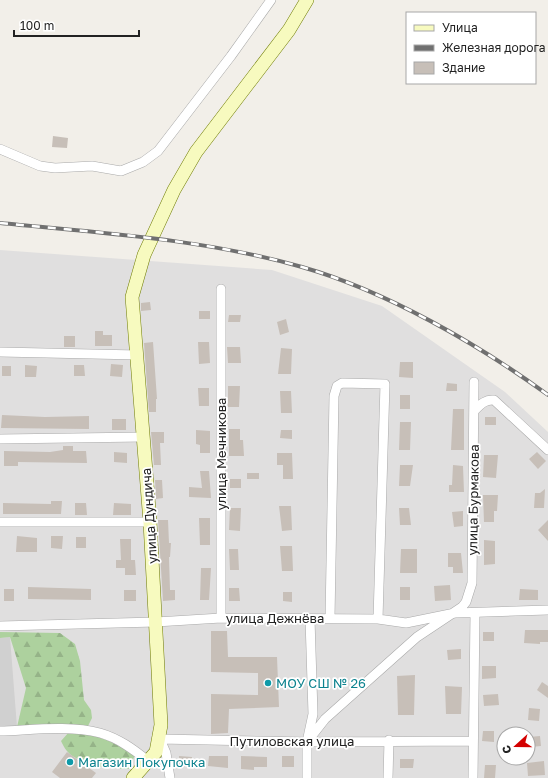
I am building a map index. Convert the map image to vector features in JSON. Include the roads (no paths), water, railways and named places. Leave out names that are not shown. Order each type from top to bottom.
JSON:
[{"type":"street","points":[[0,148],[40,166],[55,168],[92,166],[121,171],[143,162],[158,151],[231,56],[271,0]]},
{"type":"street","name":"улица Дундича","points":[[170,778],[166,753],[160,739],[161,725],[150,522],[138,355],[132,297],[144,255],[174,190],[196,152],[289,30],[307,0]]},
{"type":"street","name":"улица Мечникова","points":[[221,289],[221,618]]},
{"type":"street","points":[[0,352],[138,355]]},
{"type":"street","name":"улица Бурмакова","points":[[455,613],[466,602],[472,583],[475,410],[474,382]]},
{"type":"street","points":[[330,618],[334,396],[337,386],[342,383],[385,384],[378,618]]},
{"type":"street","points":[[475,410],[481,403],[494,400],[548,450]]},
{"type":"street","points":[[0,439],[144,437]]},
{"type":"street","points":[[0,522],[150,522]]},
{"type":"street","name":"улица Дежнёва","points":[[0,626],[156,622],[221,618],[378,618],[406,623],[455,613],[548,610]]},
{"type":"street","points":[[307,742],[325,719],[417,637],[455,613]]},
{"type":"street","points":[[473,778],[475,613]]},
{"type":"street","points":[[307,778],[307,742],[313,714],[310,619]]},
{"type":"street","points":[[0,731],[69,730],[100,733],[130,746],[148,761]]},
{"type":"street","points":[[134,778],[156,752],[160,739]]},
{"type":"street","name":"Путиловская улица","points":[[160,739],[307,742],[390,740],[473,742]]},
{"type":"street","points":[[388,778],[390,740]]},
{"type":"railway","points":[[0,223],[190,243],[265,257],[334,277],[398,305],[462,338],[548,395]]},
{"type":"place","name":"МОУ СШ № 26","points":[[268,683]]},
{"type":"place","name":"Магазин Покупочка","points":[[70,762]]}]
